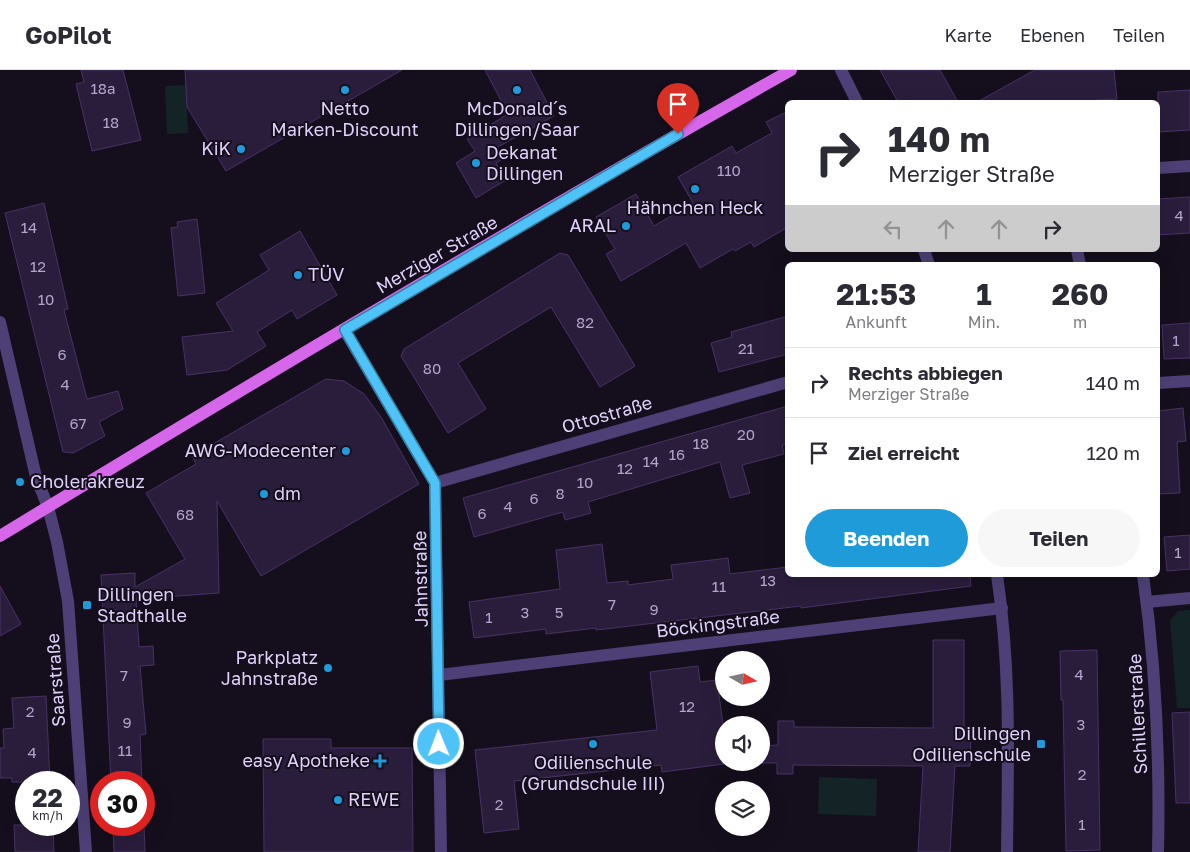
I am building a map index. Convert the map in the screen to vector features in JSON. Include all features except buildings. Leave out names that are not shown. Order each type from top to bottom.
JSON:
[{"type":"main road","name":"Merziger Straße","points":[[0,536],[661,143],[792,70]]},
{"type":"street","points":[[840,70],[856,100]]},
{"type":"street","points":[[1160,168],[1190,166]]},
{"type":"street","name":"Saarstraße","points":[[0,322],[36,476],[48,507],[68,601],[86,852]]},
{"type":"street","name":"Jahnstraße","points":[[345,330],[435,483],[441,852]]},
{"type":"street","points":[[1160,383],[1190,381]]},
{"type":"street","name":"Ottostraße","points":[[435,483],[785,383]]},
{"type":"street","points":[[997,577],[1002,608],[1010,738],[1007,852]]},
{"type":"street","name":"Schillerstraße","points":[[1143,577],[1155,685],[1159,776],[1158,852]]},
{"type":"street","points":[[1147,602],[1190,598]]},
{"type":"street","name":"Böckingstraße","points":[[439,675],[1002,608]]},
{"type":"shaded area","points":[[186,85],[188,133],[167,134],[165,86]]},
{"type":"shaded area","points":[[1190,610],[1190,708],[1177,708],[1170,620],[1178,611]]},
{"type":"shaded area","points":[[819,777],[877,779],[876,816],[818,814]]},
{"type":"place","name":"Netto Marken-Discount","points":[[345,90]]},
{"type":"place","name":"McDonald´s Dillingen/Saar","points":[[517,90]]},
{"type":"place","name":"KiK","points":[[241,149]]},
{"type":"place","name":"Dekanat Dillingen","points":[[476,163]]},
{"type":"place","name":"Hähnchen Heck","points":[[695,189]]},
{"type":"place","name":"ARAL","points":[[626,226]]},
{"type":"place","name":"TÜV","points":[[298,275]]},
{"type":"place","name":"AWG-Modecenter","points":[[346,451]]},
{"type":"place","name":"Cholerakreuz","points":[[20,482]]},
{"type":"place","name":"dm","points":[[264,494]]},
{"type":"place","name":"Dillingen Stadthalle","points":[[87,605]]},
{"type":"place","name":"Parkplatz Jahnstraße","points":[[328,668]]},
{"type":"place","name":"Odilienschule (Grundschule III)","points":[[593,744]]},
{"type":"place","name":"Dillingen Odilienschule","points":[[1041,744]]},
{"type":"place","name":"easy Apotheke","points":[[380,761]]},
{"type":"place","name":"REWE","points":[[338,800]]},
{"type":"route","points":[[439,744],[437,508],[435,483],[427,466],[345,330],[678,134]]}]
